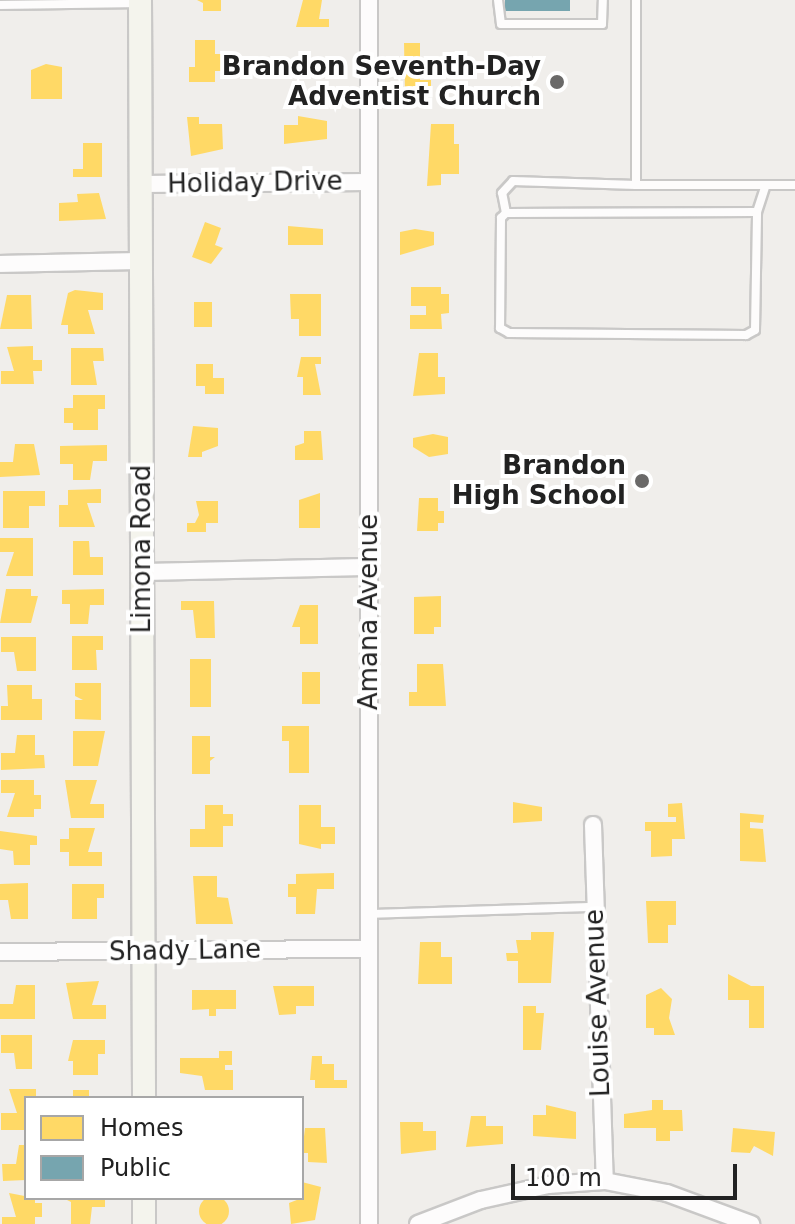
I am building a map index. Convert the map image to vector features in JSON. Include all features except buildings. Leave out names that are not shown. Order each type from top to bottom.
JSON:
[{"type":"street","name":"Amana Avenue","points":[[369,0],[369,1224]]},
{"type":"street","name":"Limona Road","points":[[140,2],[144,1096]]},
{"type":"street","name":"Holiday Drive","points":[[141,184],[369,182]]},
{"type":"street","points":[[0,264],[142,261]]},
{"type":"street","points":[[142,572],[368,567]]},
{"type":"street","name":"Louise Avenue","points":[[593,825],[593,907],[605,1181]]},
{"type":"street","name":"Shady Lane","points":[[0,952],[369,949]]},
{"type":"street","points":[[418,1224],[481,1200],[548,1185],[605,1181],[667,1193],[751,1224]]},
{"type":"street","points":[[144,1200],[144,1224]]},
{"type":"lane","points":[[498,0],[501,24],[602,24],[603,0]]},
{"type":"lane","points":[[636,0],[636,185]]},
{"type":"lane","points":[[0,5],[140,2]]},
{"type":"lane","points":[[506,213],[502,193],[513,181],[795,185]]},
{"type":"lane","points":[[757,212],[506,213],[501,218],[500,328],[509,333],[746,335],[755,330],[757,212],[766,185]]},
{"type":"lane","points":[[369,914],[593,907]]},
{"type":"place","name":"Brandon Seventh-Day Adventist Church","points":[[557,82]]},
{"type":"place","name":"Brandon High School","points":[[642,481]]}]
